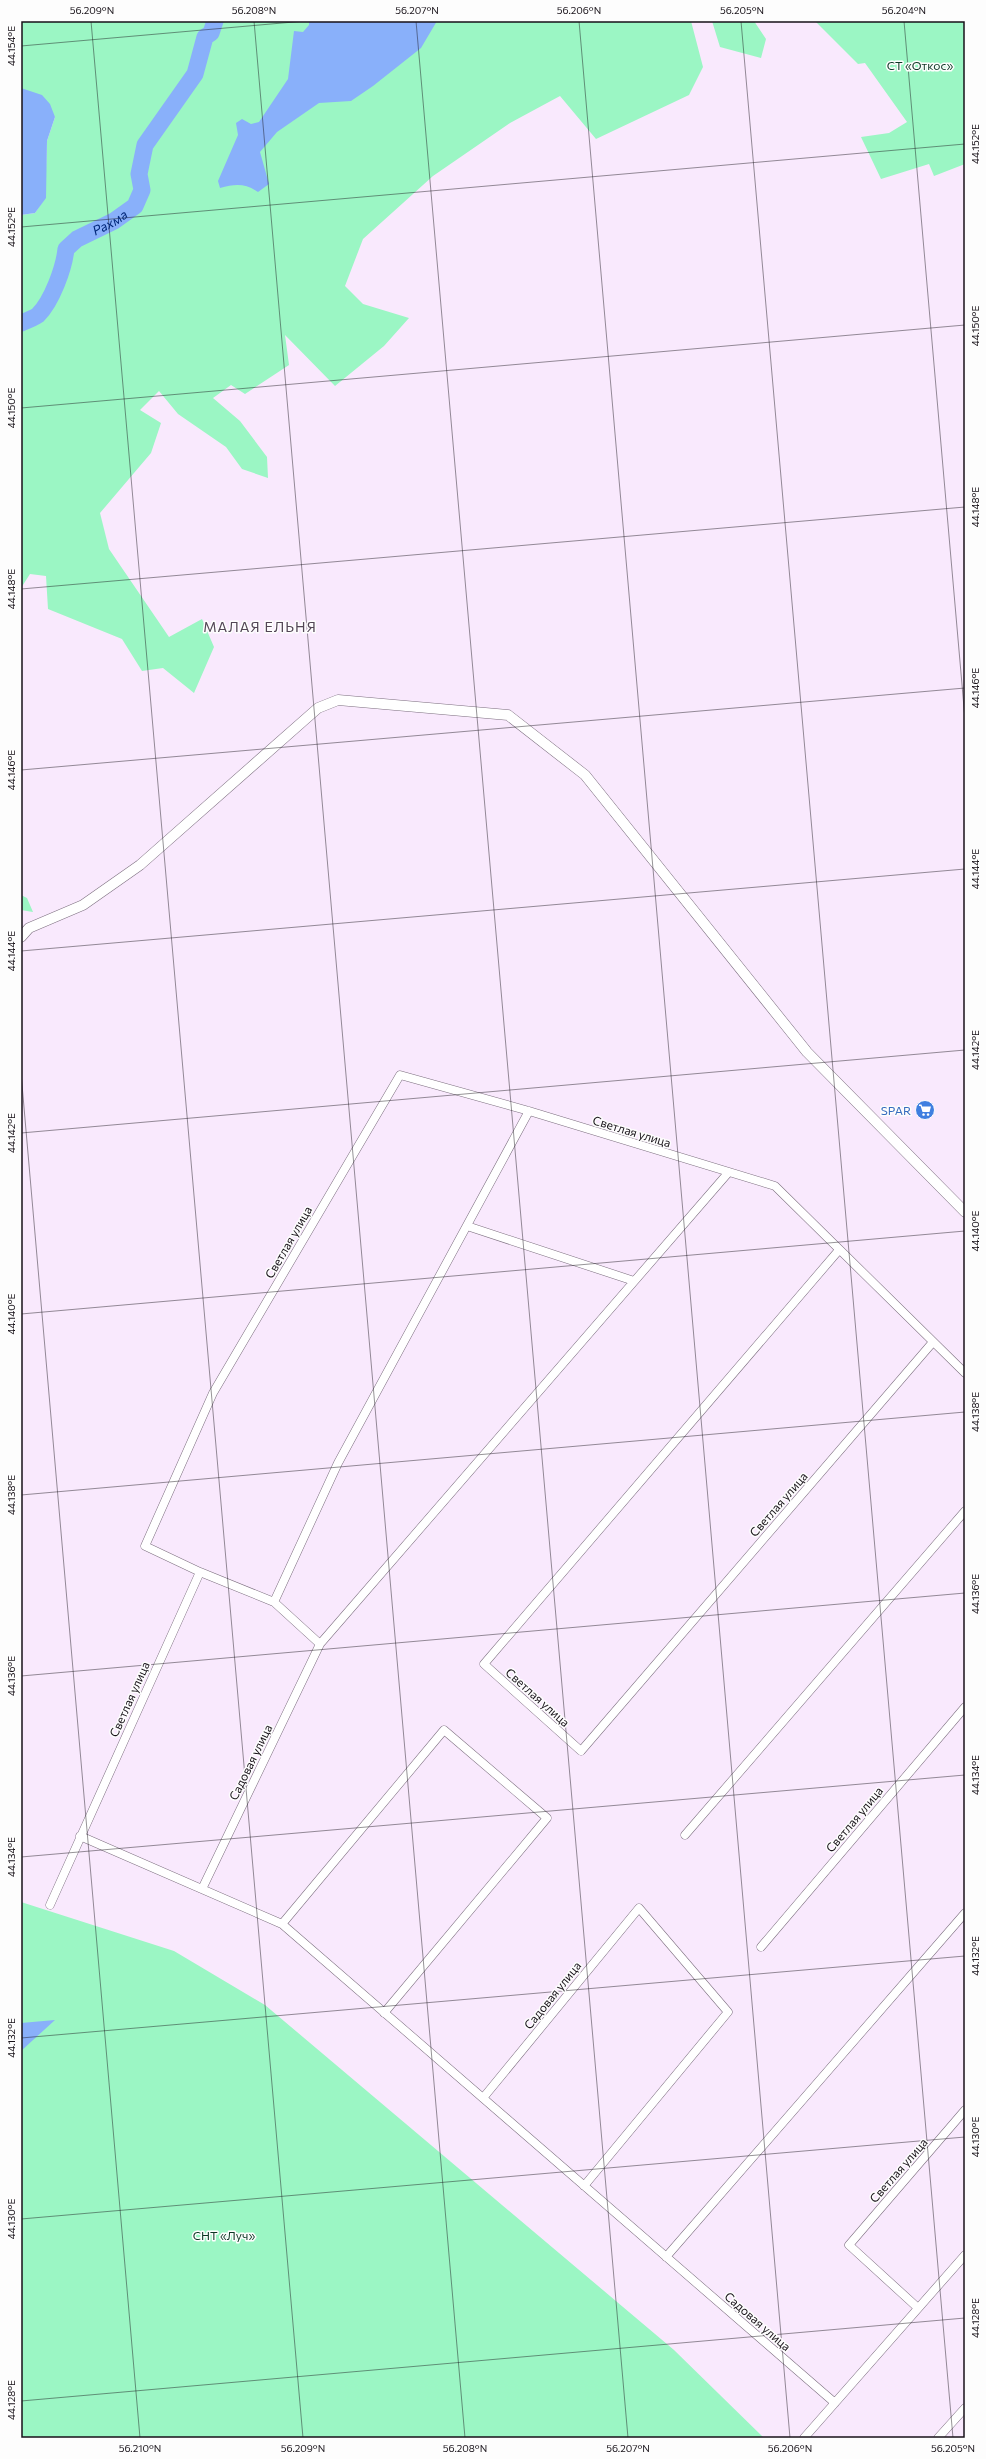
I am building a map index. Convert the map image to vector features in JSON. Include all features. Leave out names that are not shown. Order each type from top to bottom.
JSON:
[{"type":"street","points":[[21,937],[29,928],[84,905],[140,865],[318,708],[338,700],[508,715],[585,775],[807,1052],[965,1212]]},
{"type":"street","name":"Светлая улица","points":[[50,1905],[200,1572],[144,1546],[213,1393],[400,1075],[529,1111],[728,1173],[775,1186],[965,1373]]},
{"type":"street","points":[[274,1602],[338,1463],[529,1111]]},
{"type":"street","points":[[200,1572],[274,1602],[320,1644],[728,1173]]},
{"type":"street","points":[[467,1226],[634,1281]]},
{"type":"street","name":"Светлая улица","points":[[840,1250],[484,1664],[581,1751],[933,1342]]},
{"type":"street","points":[[685,1835],[965,1511]]},
{"type":"street","name":"Садовая улица","points":[[202,1890],[320,1644]]},
{"type":"street","name":"Светлая улица","points":[[761,1947],[965,1707]]},
{"type":"street","points":[[282,1924],[444,1730],[547,1818],[384,2012]]},
{"type":"street","name":"Садовая улица","points":[[80,1836],[282,1924],[835,2403]]},
{"type":"street","name":"Садовая улица","points":[[483,2098],[639,1908],[728,2012],[584,2186]]},
{"type":"street","points":[[666,2257],[965,1913]]},
{"type":"street","name":"Светлая улица","points":[[918,2308],[849,2245],[965,2110]]},
{"type":"street","points":[[804,2438],[965,2255]]},
{"type":"street","points":[[938,2438],[965,2408]]},
{"type":"green space","points":[[21,21],[691,21],[703,67],[689,95],[596,139],[560,96],[510,123],[433,176],[363,239],[345,286],[363,304],[409,318],[384,346],[335,386],[285,335],[289,365],[245,394],[231,385],[213,398],[240,421],[267,457],[268,478],[242,469],[226,447],[178,414],[159,391],[140,410],[161,423],[151,453],[100,513],[109,549],[169,637],[202,619],[214,647],[194,693],[163,668],[142,671],[122,639],[48,609],[46,576],[30,574],[21,588],[21,215],[35,213],[45,198],[47,141],[55,117],[21,88]]},
{"type":"green space","points":[[712,21],[754,21],[766,39],[761,58],[720,47]]},
{"type":"green space","name":"СТ «Откос»","points":[[815,21],[965,21],[965,164],[934,176],[929,164],[881,179],[861,137],[889,133],[907,122],[865,63],[858,64]]},
{"type":"green space","points":[[21,895],[27,898],[33,912],[21,910]]},
{"type":"green space","name":"СНТ «Луч»","points":[[21,1902],[174,1951],[265,2005],[674,2350],[763,2437],[21,2438]]},
{"type":"water","points":[[309,21],[437,21],[421,48],[373,86],[351,101],[319,103],[277,132],[260,152],[269,184],[258,192],[249,187],[240,185],[220,188],[218,181],[238,135],[236,123],[242,119],[251,124],[259,122],[288,79],[294,31],[303,32],[309,25]]},
{"type":"water","points":[[21,88],[42,95],[50,104],[55,117],[47,141],[46,198],[35,213],[21,215]]},
{"type":"water","points":[[55,2020],[21,2051],[21,2023]]},
{"type":"waterway","name":"Рахма","points":[[21,323],[38,315],[48,301],[60,275],[66,249],[77,239],[114,221],[135,206],[142,190],[139,174],[145,145],[195,74],[205,37],[211,33],[215,21]]},
{"type":"place","name":"SPAR","points":[[925,1110]]},
{"type":"district","name":"МАЛАЯ ЕЛЬНЯ","points":[[260,626]]}]
